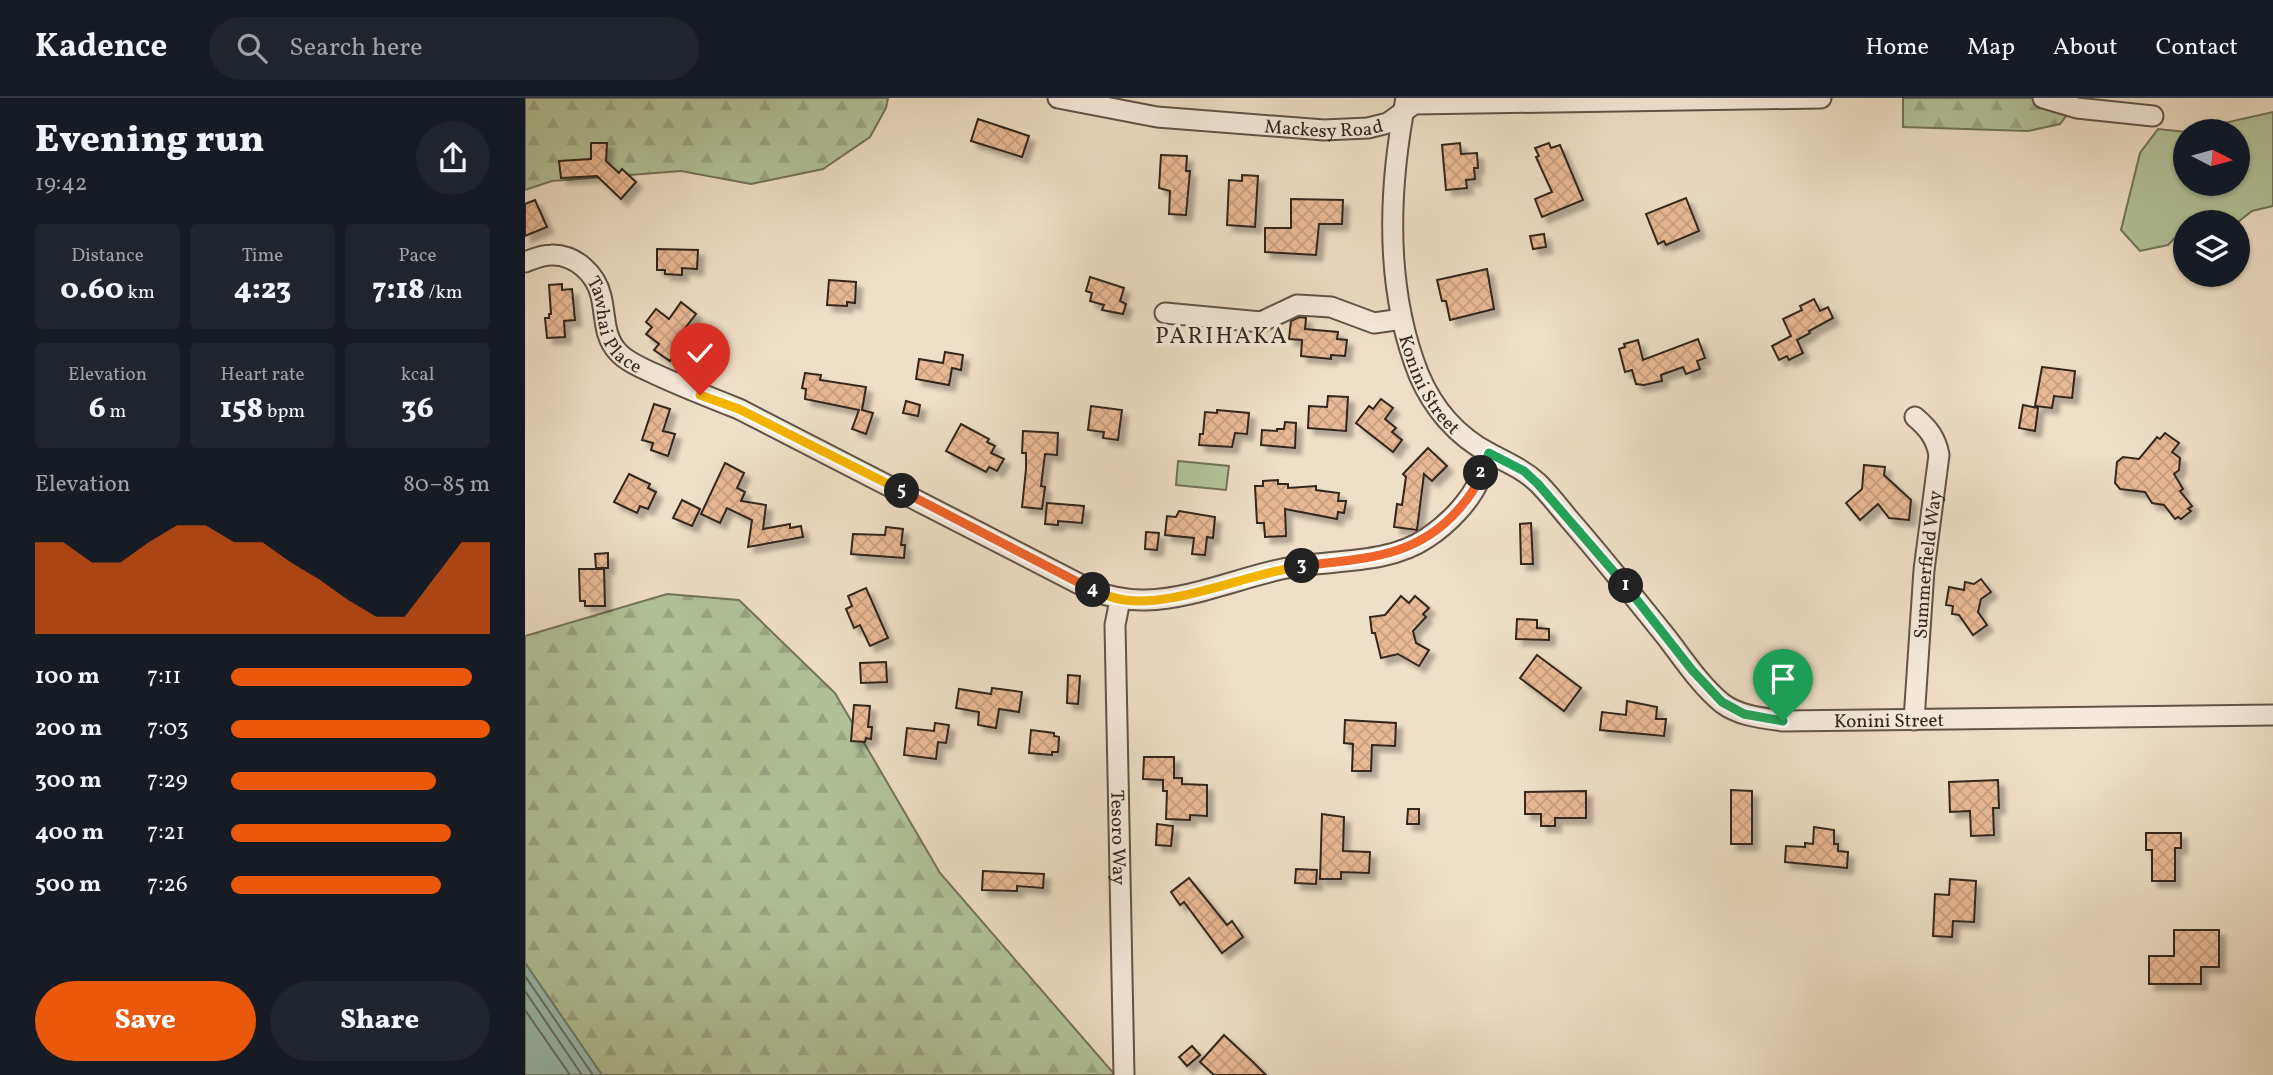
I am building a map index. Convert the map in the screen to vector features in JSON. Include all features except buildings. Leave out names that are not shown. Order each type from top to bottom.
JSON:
[{"type":"street","name":"Mackesy Road","points":[[1058,98],[1157,117],[1324,130],[1368,128],[1388,124],[1404,105],[1414,104],[1821,98]]},
{"type":"street","points":[[2043,98],[2077,108],[2153,116]]},
{"type":"street","name":"Konini Street","points":[[1404,105],[1392,209],[1393,257],[1402,319],[1413,357],[1429,394],[1453,428],[1469,441],[1524,471],[1538,484],[1722,702],[1733,709],[1783,721],[2273,715]]},
{"type":"street","name":"Tawhai Place","points":[[525,262],[553,255],[573,260],[583,266],[597,284],[611,343],[618,352],[638,366],[749,414],[1093,591],[1120,600],[1173,597],[1288,568],[1385,555],[1409,547],[1427,538],[1448,521],[1469,497],[1489,453]]},
{"type":"street","points":[[1165,313],[1261,322],[1297,305],[1331,307],[1374,323],[1402,319]]},
{"type":"street","name":"Summerfield Way","points":[[1914,720],[1924,570],[1939,455],[1937,441],[1915,417]]},
{"type":"street","name":"Tesoro Way","points":[[1120,600],[1115,625],[1124,1075]]},
{"type":"green space","points":[[525,98],[888,98],[886,108],[870,137],[823,169],[751,184],[681,171],[552,181],[525,190]]},
{"type":"green space","points":[[1903,98],[2080,98],[2060,124],[2028,131],[1903,127]]},
{"type":"green space","points":[[2273,112],[2273,206],[2250,213],[2250,210],[2173,210],[2173,240],[2168,245],[2140,251],[2121,230],[2140,153],[2158,129],[2173,131],[2173,196],[2251,196],[2251,119],[2242,119]]},
{"type":"green space","points":[[1178,461],[1229,466],[1226,490],[1176,485]]},
{"type":"green space","points":[[667,594],[739,600],[835,693],[940,873],[1115,1075],[602,1075],[525,963],[525,636]]},
{"type":"water","points":[[525,963],[602,1075],[525,1075]]},
{"type":"district","name":"PARIHAKA","points":[[1222,335]]},
{"type":"route","points":[[700,395],[739,409],[1093,591],[1120,600],[1173,597],[1288,568],[1385,555],[1409,547],[1427,538],[1448,521],[1469,497],[1489,453],[1524,471],[1538,484],[1599,554],[1692,670],[1722,702],[1744,714],[1783,721]]}]
